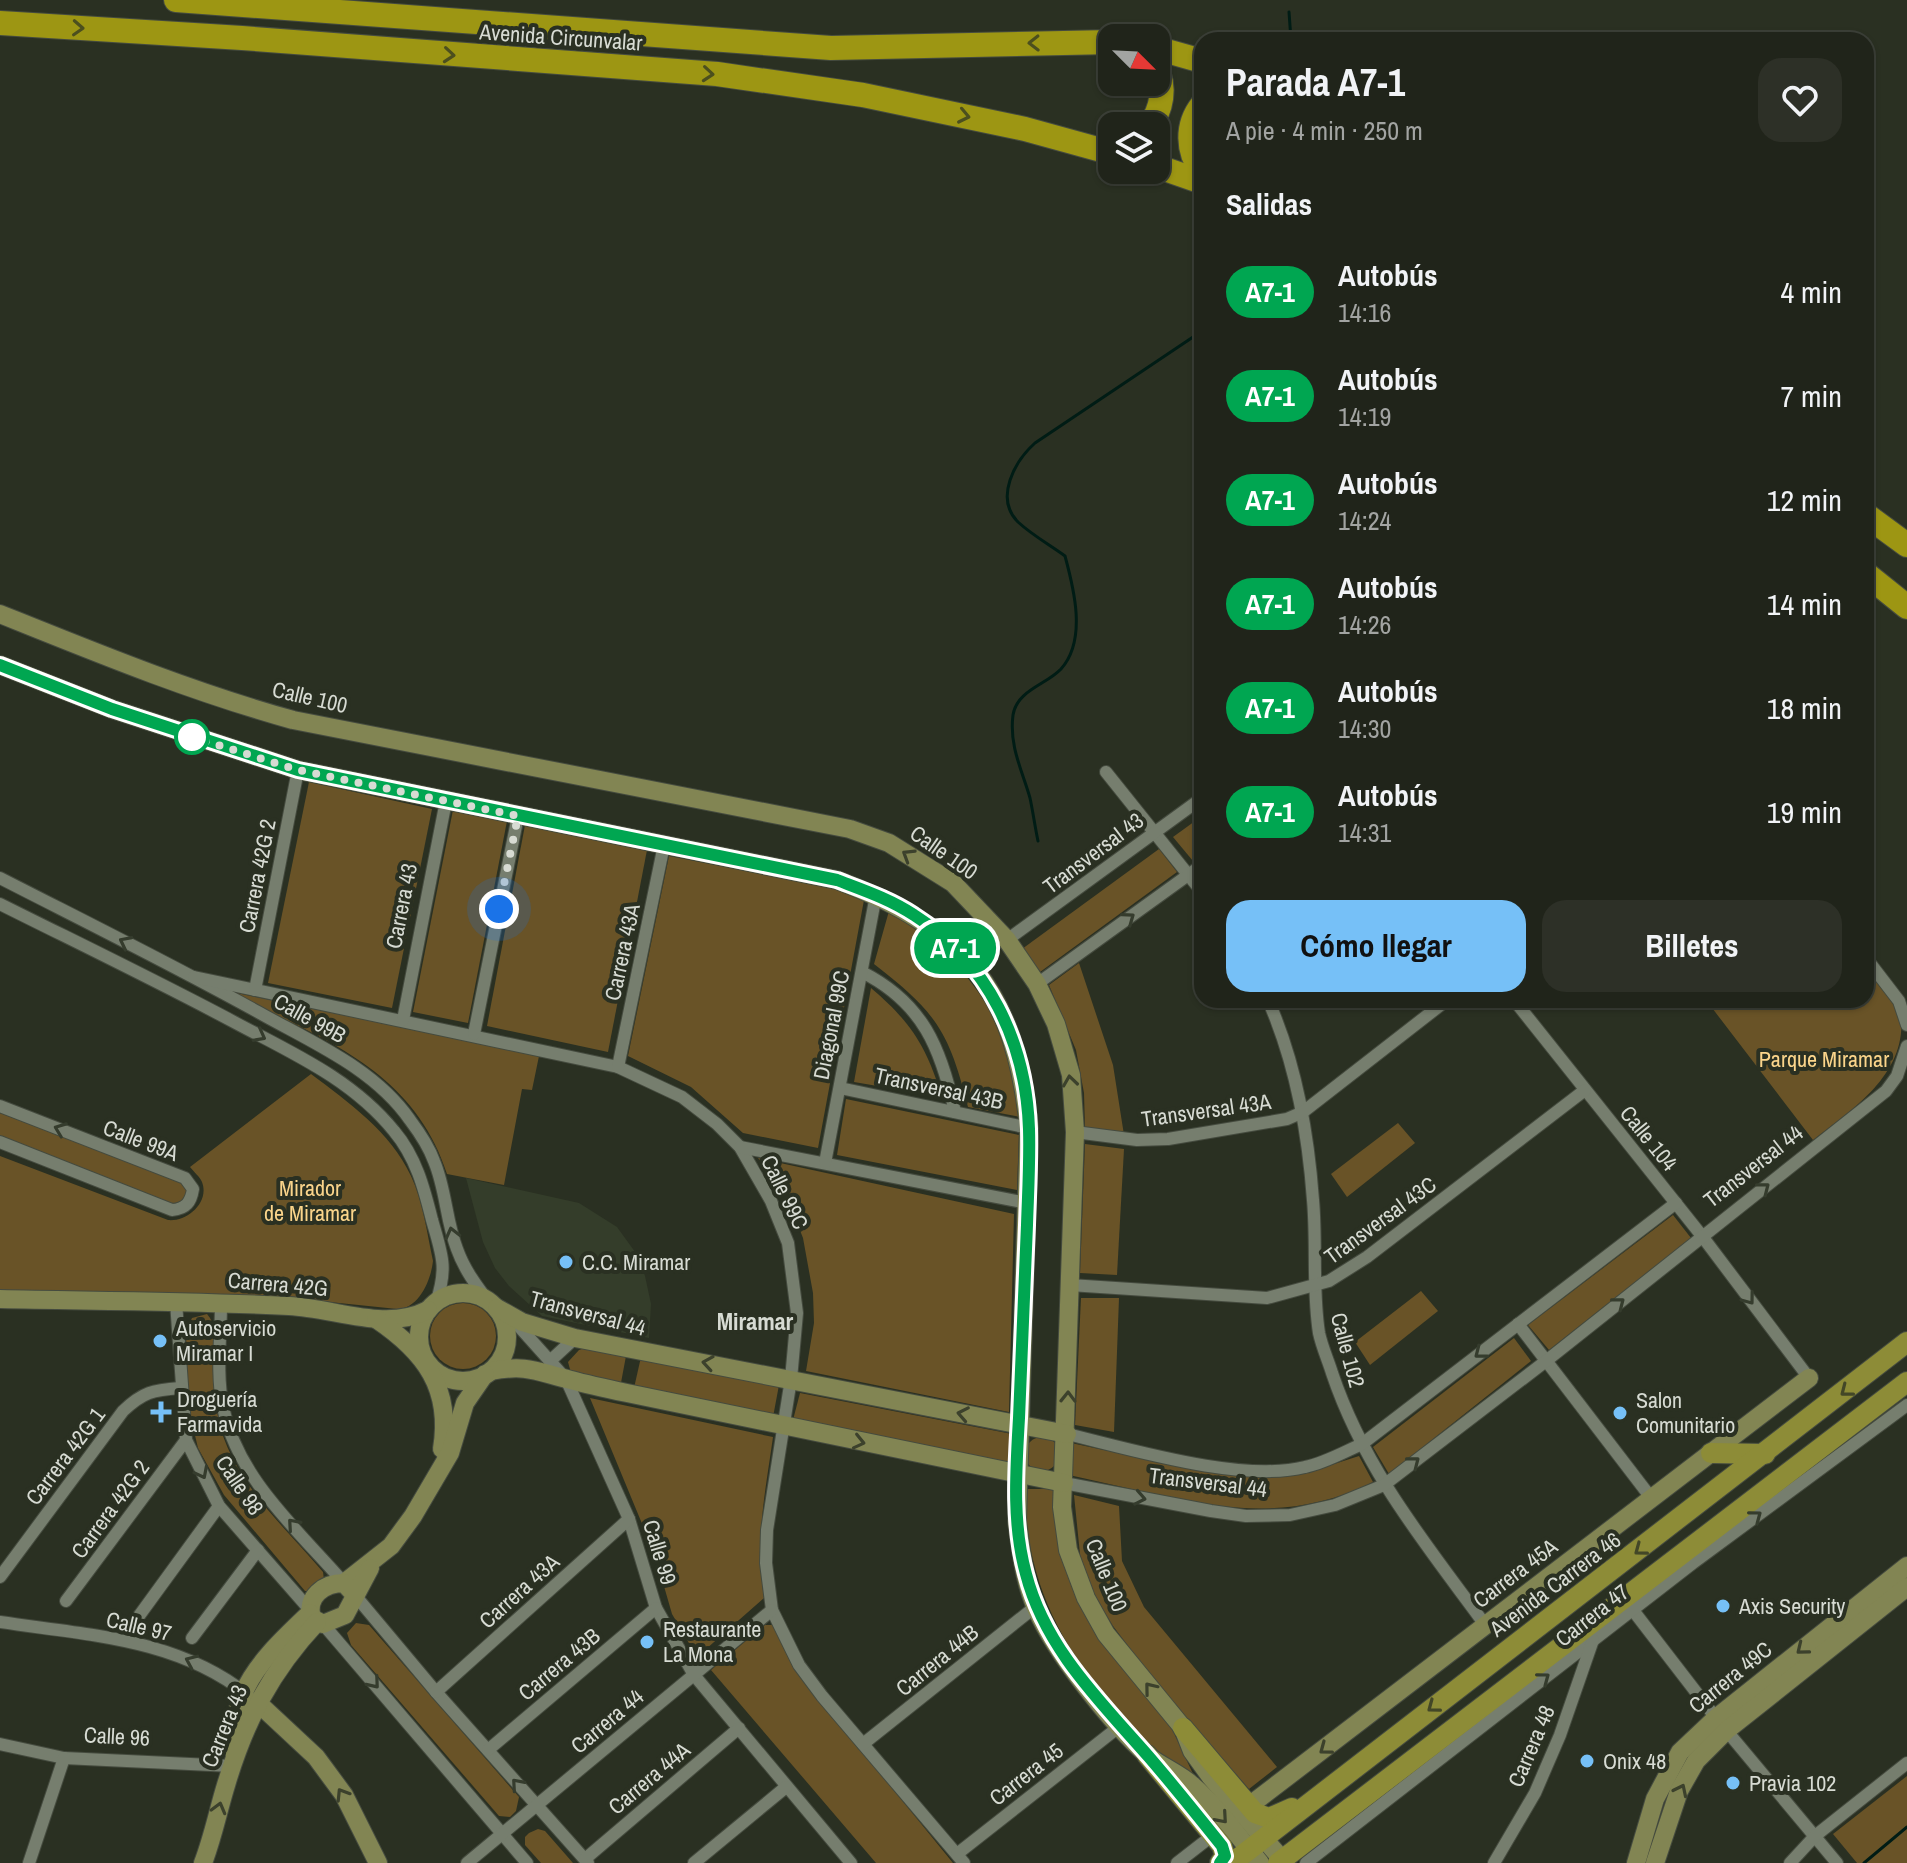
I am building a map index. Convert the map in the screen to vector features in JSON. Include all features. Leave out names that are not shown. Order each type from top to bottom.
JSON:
[{"type":"highway","name":"Avenida Circunvalar","points":[[176,0],[349,6],[831,48],[1098,42]]},
{"type":"highway","points":[[349,6],[355,31],[362,40],[401,51]]},
{"type":"highway","name":"Avenida Circunvalar","points":[[0,23],[717,74],[863,95],[1098,149]]},
{"type":"highway","points":[[1170,52],[1194,59]]},
{"type":"highway","points":[[1194,122],[1190,130],[1194,159]]},
{"type":"highway","points":[[1042,134],[1062,131],[1098,135]]},
{"type":"highway","points":[[1170,171],[1194,179]]},
{"type":"highway","points":[[1874,521],[1907,545]]},
{"type":"highway","points":[[1874,580],[1907,607]]},
{"type":"main road","name":"Avenida Carrera 46","points":[[1232,1863],[1258,1850],[1357,1765],[1907,1342]]},
{"type":"main road","points":[[1282,1862],[1907,1382]]},
{"type":"main road","points":[[1711,1453],[1765,1454]]},
{"type":"main road","points":[[1693,1563],[1741,1509]]},
{"type":"main road","points":[[1183,1728],[1249,1806],[1262,1817],[1276,1817],[1302,1801],[1348,1764],[1357,1765]]},
{"type":"main road","points":[[1147,1755],[1225,1851],[1220,1863]]},
{"type":"main road","points":[[1381,1785],[1438,1759]]},
{"type":"street","name":"Calle 100","points":[[0,614],[157,677],[228,702],[293,720],[850,829],[889,843],[953,883],[1007,940],[1037,984],[1056,1024],[1071,1075],[1075,1132],[1067,1434],[1062,1507],[1068,1550],[1086,1598],[1106,1634],[1183,1728],[1192,1751],[1258,1850]]},
{"type":"street","name":"Calle 100","points":[[0,665],[125,714],[298,770],[837,880],[876,895],[914,915],[941,935],[975,970],[996,999],[1016,1048],[1025,1084],[1029,1128],[1016,1474],[1019,1533],[1035,1607],[1074,1670],[1147,1755],[1192,1784],[1258,1850],[1282,1862]]},
{"type":"street","name":"Carrera 42G 2","points":[[255,990],[298,770]]},
{"type":"street","points":[[1106,772],[1194,882]]},
{"type":"street","name":"Carrera 43","points":[[403,1020],[446,801]]},
{"type":"street","name":"Transversal 43","points":[[1007,940],[1194,804]]},
{"type":"street","points":[[474,1034],[518,816]]},
{"type":"street","name":"Carrera 43A","points":[[618,1067],[664,845]]},
{"type":"street","points":[[1037,984],[1194,871]]},
{"type":"street","name":"Calle 99B","points":[[0,878],[194,977],[336,1055],[362,1073],[392,1099],[415,1128],[436,1164],[455,1245],[473,1282],[498,1308]]},
{"type":"street","name":"Diagonal 99C","points":[[825,1163],[876,895]]},
{"type":"street","name":"Calle 99B","points":[[0,904],[191,999],[324,1070],[371,1106],[397,1134],[421,1177],[444,1266],[443,1282],[432,1306]]},
{"type":"street","points":[[1874,968],[1899,1001],[1907,1025]]},
{"type":"street","points":[[862,972],[879,980],[902,998],[924,1024],[946,1073],[955,1112]]},
{"type":"street","name":"Calle 99C","points":[[194,977],[618,1067],[682,1097],[740,1147],[771,1201],[788,1243],[797,1313],[791,1379],[767,1530],[766,1563],[772,1610],[799,1665],[960,1859]]},
{"type":"street","name":"Calle 102","points":[[1271,1008],[1287,1049],[1303,1112],[1314,1202],[1314,1287],[1320,1337],[1343,1406],[1384,1485],[1486,1626]]},
{"type":"street","name":"Transversal 43A","points":[[1075,1132],[1125,1139],[1168,1139],[1287,1119],[1303,1112],[1437,1008]]},
{"type":"street","name":"Calle 104","points":[[1520,1008],[1702,1236],[1809,1378]]},
{"type":"street","name":"Transversal 44","points":[[488,1373],[532,1368],[566,1379],[783,1425],[1211,1511],[1246,1516],[1290,1515],[1335,1505],[1384,1485],[1546,1361],[1886,1091],[1897,1076],[1907,1046]]},
{"type":"street","name":"Transversal 43B","points":[[840,1088],[1029,1128]]},
{"type":"street","name":"Transversal 43C","points":[[1070,1285],[1241,1298],[1267,1298],[1314,1287],[1367,1257],[1585,1090]]},
{"type":"street","name":"Calle 99A","points":[[0,1106],[185,1178],[193,1189],[192,1194],[189,1203],[181,1209],[172,1210],[0,1142]]},
{"type":"street","points":[[740,1147],[1027,1203]]},
{"type":"street","name":"Transversal 44","points":[[498,1308],[575,1338],[1246,1471],[1277,1472],[1306,1467],[1362,1444],[1676,1203]]},
{"type":"street","points":[[349,1588],[332,1583],[321,1589],[313,1598],[315,1617],[345,1615],[349,1588],[402,1532],[437,1472],[455,1440],[465,1403],[504,1353],[507,1341],[498,1308],[467,1293],[455,1293],[432,1306],[422,1320],[419,1334],[420,1348],[438,1388],[444,1418],[444,1438],[437,1472]]},
{"type":"street","points":[[0,1299],[176,1302]]},
{"type":"street","name":"Carrera 42G","points":[[176,1302],[295,1306],[376,1319],[410,1317],[432,1306]]},
{"type":"street","name":"Calle 98","points":[[176,1302],[186,1440],[219,1506],[527,1863]]},
{"type":"street","name":"Calle 98","points":[[221,1303],[223,1406],[240,1455],[259,1485],[586,1861]]},
{"type":"street","name":"Calle 99","points":[[498,1308],[566,1379],[629,1519],[656,1608],[694,1675],[851,1863]]},
{"type":"street","name":"Carrera 42G","points":[[376,1319],[395,1332],[426,1362]]},
{"type":"street","points":[[1518,1324],[1652,1499]]},
{"type":"street","points":[[550,1361],[575,1338]]},
{"type":"street","points":[[426,1362],[449,1379],[464,1381],[488,1373]]},
{"type":"street","name":"Carrera 45A","points":[[1249,1806],[1809,1378]]},
{"type":"street","name":"Carrera 42G 1","points":[[0,1577],[123,1411],[137,1397],[149,1392],[180,1388]]},
{"type":"street","name":"Carrera 47","points":[[1306,1863],[1632,1609],[1907,1405]]},
{"type":"street","name":"Carrera 42G 2","points":[[66,1601],[186,1440]]},
{"type":"street","points":[[136,1620],[219,1506]]},
{"type":"street","name":"Carrera 43A","points":[[436,1692],[629,1519]]},
{"type":"street","points":[[192,1638],[258,1550]]},
{"type":"street","name":"Carrera 49C","points":[[1655,1863],[1679,1791],[1722,1724],[1907,1566]]},
{"type":"street","name":"Carrera 49C","points":[[1636,1863],[1655,1799],[1680,1752],[1907,1587]]},
{"type":"street","name":"Carrera 44B","points":[[863,1744],[1035,1607]]},
{"type":"street","name":"Carrera 43B","points":[[488,1750],[656,1608]]},
{"type":"street","points":[[1632,1609],[1837,1863]]},
{"type":"street","name":"Carrera 44","points":[[467,1863],[772,1610]]},
{"type":"street","name":"Carrera 43","points":[[203,1863],[227,1766],[251,1696],[285,1658],[315,1617]]},
{"type":"street","name":"Calle 97","points":[[0,1622],[143,1644],[183,1656],[232,1682],[251,1696]]},
{"type":"street","name":"Carrera 48","points":[[1494,1863],[1535,1793],[1560,1735],[1594,1640]]},
{"type":"street","points":[[251,1696],[316,1757],[344,1795],[378,1863]]},
{"type":"street","name":"Carrera 45","points":[[960,1859],[1120,1726]]},
{"type":"street","name":"Carrera 44A","points":[[586,1861],[739,1728]]},
{"type":"street","name":"Calle 96","points":[[0,1744],[64,1758],[227,1766]]},
{"type":"street","points":[[29,1863],[64,1758]]},
{"type":"street","points":[[1790,1863],[1815,1836],[1907,1763]]},
{"type":"street","points":[[694,1863],[786,1787]]},
{"type":"street","points":[[1177,1863],[1213,1835]]},
{"type":"shaded area","name":"C.C. Miramar","points":[[466,1178],[579,1203],[617,1227],[638,1256],[645,1276],[651,1304],[649,1338],[542,1316],[509,1286],[495,1268],[483,1242]]},
{"type":"green space","points":[[309,782],[432,809],[392,1008],[268,983]]},
{"type":"green space","points":[[453,810],[507,821],[468,1023],[413,1012]]},
{"type":"green space","points":[[1194,822],[1194,860],[1193,861],[1173,837]]},
{"type":"green space","points":[[525,825],[647,850],[608,1052],[487,1026]]},
{"type":"green space","points":[[1159,849],[1177,872],[1040,972],[1022,949]]},
{"type":"green space","points":[[669,856],[836,888],[864,900],[818,1148],[743,1133],[691,1087],[628,1056]]},
{"type":"green space","points":[[889,911],[944,953],[988,1006],[1009,1058],[1020,1117],[968,1107],[954,1059],[937,1025],[912,996],[874,964]]},
{"type":"green space","points":[[1079,963],[1113,1065],[1124,1135],[1085,1129],[1084,1093],[1076,1050],[1049,985]]},
{"type":"green space","name":"Parque Miramar","points":[[1874,975],[1901,1016],[1895,1056],[1874,1089],[1813,1140],[1712,1008],[1874,1008]]},
{"type":"green space","points":[[871,988],[916,1036],[942,1097],[854,1082]]},
{"type":"green space","points":[[223,990],[539,1056],[532,1090],[522,1089],[504,1185],[447,1174],[431,1137],[411,1106],[385,1081],[325,1040]]},
{"type":"green space","name":"Mirador de Miramar","points":[[311,1074],[354,1107],[380,1132],[411,1176],[422,1206],[433,1261],[427,1285],[412,1304],[397,1309],[291,1298],[0,1294],[0,1156],[168,1220],[175,1220],[195,1210],[203,1197],[202,1182],[190,1167]]},
{"type":"green space","points":[[846,1099],[1019,1135],[1017,1190],[837,1155]]},
{"type":"green space","points":[[0,1113],[183,1183],[188,1190],[181,1204],[172,1205],[0,1136]]},
{"type":"green space","points":[[1398,1123],[1415,1143],[1347,1197],[1331,1174]]},
{"type":"green space","points":[[1085,1144],[1124,1149],[1117,1275],[1080,1273]]},
{"type":"green space","points":[[758,1158],[1014,1214],[1009,1412],[806,1371],[814,1323],[813,1293],[803,1238],[786,1195]]},
{"type":"green space","points":[[1673,1215],[1691,1238],[1549,1350],[1528,1325]]},
{"type":"green space","points":[[1421,1291],[1438,1311],[1370,1365],[1355,1342]]},
{"type":"green space","points":[[1081,1298],[1119,1298],[1114,1432],[1075,1425]]},
{"type":"green space","points":[[463,1303],[476,1306],[486,1313],[493,1323],[496,1336],[493,1349],[486,1359],[476,1366],[463,1369],[450,1366],[440,1359],[433,1349],[430,1336],[433,1323],[440,1313],[450,1306]]},
{"type":"green space","points":[[207,1314],[217,1348],[217,1405],[224,1439],[260,1500],[323,1572],[324,1580],[312,1592],[305,1591],[224,1495],[198,1448],[188,1406],[186,1331],[192,1318]]},
{"type":"green space","points":[[1514,1338],[1531,1361],[1389,1474],[1373,1447]]},
{"type":"green space","points":[[587,1347],[626,1356],[620,1388],[571,1373],[568,1362],[579,1350]]},
{"type":"green space","points":[[641,1357],[779,1385],[773,1417],[634,1388]]},
{"type":"green space","points":[[800,1393],[1012,1434],[1011,1465],[793,1420]]},
{"type":"green space","points":[[590,1398],[773,1437],[761,1537],[764,1598],[697,1657],[672,1614],[655,1555]]},
{"type":"green space","points":[[1042,1437],[1054,1442],[1059,1454],[1054,1466],[1042,1471],[1030,1466],[1025,1454],[1030,1442]]},
{"type":"green space","points":[[1071,1443],[1142,1458],[1277,1477],[1306,1473],[1359,1456],[1373,1482],[1335,1498],[1297,1506],[1222,1506],[1185,1501],[1069,1475]]},
{"type":"green space","points":[[1024,1489],[1053,1489],[1064,1551],[1094,1628],[1172,1729],[1194,1776],[1133,1730],[1072,1650],[1046,1601],[1037,1575],[1030,1548]]},
{"type":"green space","points":[[1074,1495],[1119,1506],[1122,1561],[1144,1607],[1277,1767],[1249,1789],[1162,1691],[1113,1626],[1094,1595],[1081,1564]]},
{"type":"green space","points":[[356,1623],[369,1625],[519,1797],[516,1811],[510,1817],[499,1816],[351,1645],[347,1633]]},
{"type":"green space","points":[[765,1625],[773,1625],[795,1669],[953,1863],[876,1863],[711,1670]]},
{"type":"green space","points":[[1907,1776],[1907,1863],[1857,1863],[1833,1834]]},
{"type":"green space","points":[[538,1829],[545,1831],[573,1863],[541,1863],[525,1845],[525,1837]]},
{"type":"waterway","points":[[1289,12],[1290,32]]},
{"type":"waterway","points":[[1038,841],[1030,798],[1015,748],[1013,715],[1020,700],[1055,675],[1069,657],[1074,644],[1076,614],[1065,556],[1018,522],[1008,502],[1010,480],[1035,443],[1194,336]]},
{"type":"waterway","points":[[1864,1863],[1907,1827]]},
{"type":"bus line","name":"A7-1","points":[[0,665],[112,709],[298,770],[837,880],[876,895],[914,915],[959,952],[996,999],[1016,1048],[1025,1084],[1029,1128],[1016,1474],[1017,1521],[1025,1571],[1035,1607],[1074,1670],[1222,1846],[1225,1856],[1220,1863]]},
{"type":"place","name":"C.C. Miramar","points":[[566,1262]]},
{"type":"place","name":"Autoservicio Miramar I","points":[[160,1341]]},
{"type":"place","name":"Droguería Farmavida","points":[[161,1412]]},
{"type":"place","name":"Salon Comunitario","points":[[1620,1413]]},
{"type":"place","name":"Axis Security","points":[[1723,1606]]},
{"type":"place","name":"Restaurante La Mona","points":[[647,1642]]},
{"type":"place","name":"Onix 48","points":[[1587,1761]]},
{"type":"place","name":"Pravia 102","points":[[1733,1783]]},
{"type":"district","name":"Miramar","points":[[755,1321]]},
{"type":"route","points":[[192,737],[298,770],[518,816],[499,909]]}]
